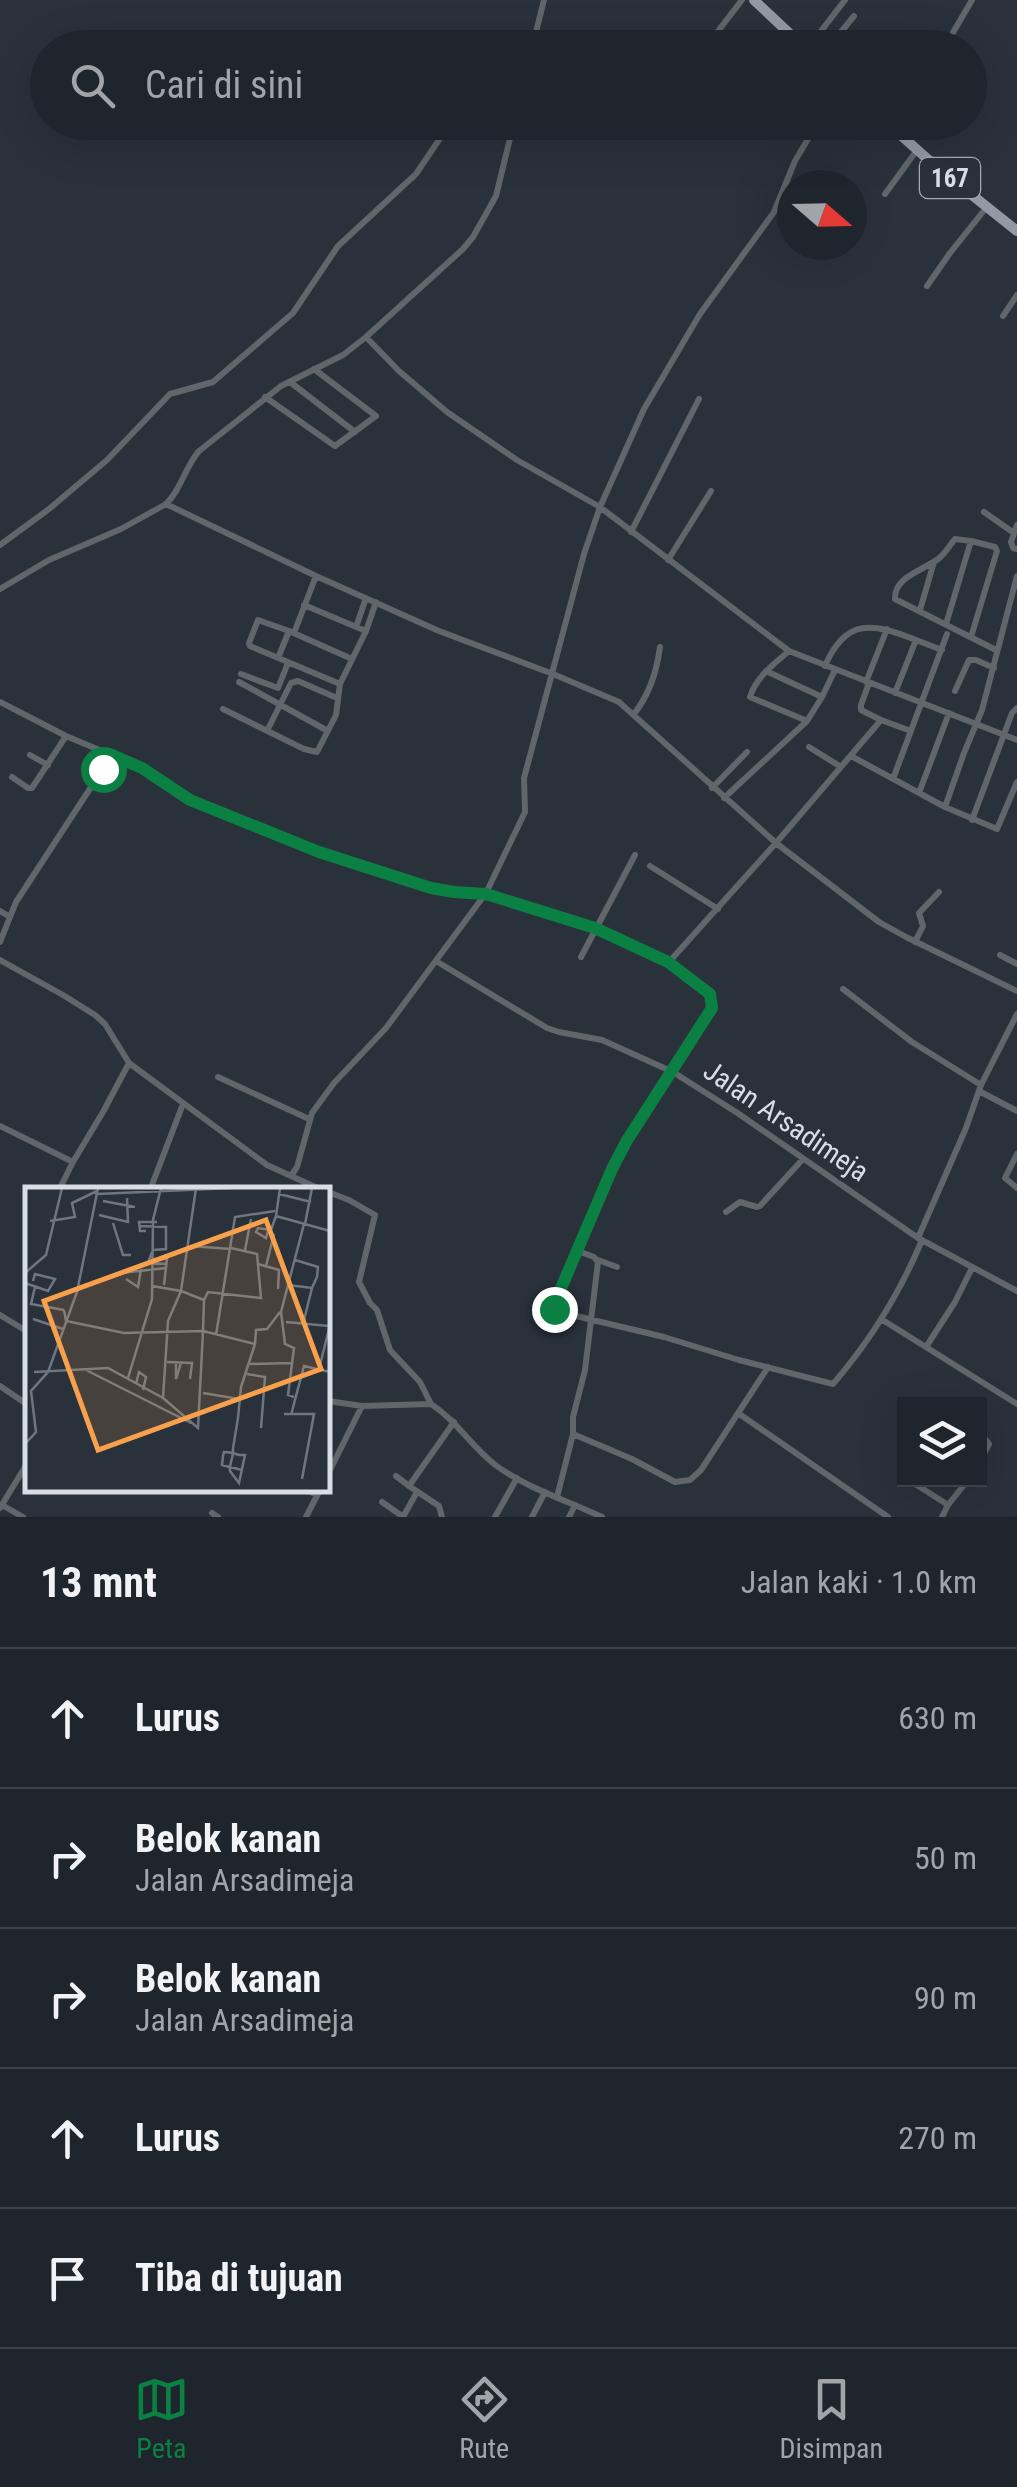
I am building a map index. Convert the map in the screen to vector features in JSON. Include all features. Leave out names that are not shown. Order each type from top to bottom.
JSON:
[{"type":"main road","points":[[754,0],[786,30]]},
{"type":"main road","name":"167","points":[[908,140],[1017,231]]},
{"type":"street","points":[[536,30],[544,0]]},
{"type":"street","points":[[719,30],[742,0]]},
{"type":"street","points":[[821,30],[845,0]]},
{"type":"street","points":[[954,30],[972,0]]},
{"type":"street","points":[[843,30],[854,16]]},
{"type":"street","points":[[0,545],[107,460],[170,394],[213,382],[293,313],[338,246],[416,174],[440,140]]},
{"type":"street","points":[[0,588],[166,504],[199,451],[265,397],[343,355],[366,338],[473,237],[496,196],[510,140]]},
{"type":"street","points":[[291,1176],[297,1167],[309,1119],[334,1083],[386,1028],[486,894],[525,812],[524,778],[600,508],[644,410],[700,314],[774,212],[794,161],[807,140]]},
{"type":"street","points":[[886,194],[917,150]]},
{"type":"street","points":[[927,286],[986,208]]},
{"type":"street","points":[[1003,316],[1017,294]]},
{"type":"street","points":[[366,338],[447,412],[517,460],[600,508],[790,651],[1017,740]]},
{"type":"street","points":[[265,397],[335,446],[376,416],[314,370]]},
{"type":"street","points":[[290,382],[356,432]]},
{"type":"street","points":[[631,532],[699,399]]},
{"type":"street","points":[[668,560],[711,490]]},
{"type":"street","points":[[166,504],[438,631],[614,700],[776,843],[878,922],[1017,990]]},
{"type":"street","points":[[984,512],[1015,529],[1012,545],[1017,549]]},
{"type":"street","points":[[971,637],[997,551],[995,547],[954,538],[943,556],[901,582],[895,589],[896,599],[996,650]]},
{"type":"street","points":[[946,624],[971,541]]},
{"type":"street","points":[[920,610],[935,561]]},
{"type":"street","points":[[278,658],[316,576]]},
{"type":"street","points":[[946,807],[977,724],[1017,576]]},
{"type":"street","points":[[356,627],[366,598]]},
{"type":"street","points":[[224,709],[316,753],[338,710],[340,684],[376,602]]},
{"type":"street","points":[[304,606],[366,631]]},
{"type":"street","points":[[340,684],[248,644],[258,620],[352,659]]},
{"type":"street","points":[[825,666],[835,647],[846,637],[870,626],[887,628],[942,650]]},
{"type":"street","points":[[887,628],[861,710],[911,731]]},
{"type":"street","points":[[892,779],[947,634]]},
{"type":"street","points":[[895,693],[916,640]]},
{"type":"street","points":[[634,714],[652,680],[660,647]]},
{"type":"street","points":[[790,651],[766,670],[750,696],[807,721]]},
{"type":"street","points":[[955,691],[969,660],[994,668]]},
{"type":"street","points":[[288,663],[278,688],[240,678],[328,731]]},
{"type":"street","points":[[766,670],[822,697]]},
{"type":"street","points":[[724,798],[807,721],[835,670]]},
{"type":"street","points":[[267,731],[290,684],[296,681],[336,698]]},
{"type":"street","points":[[0,702],[66,736],[142,768],[190,800],[319,852],[431,888],[486,894],[595,928],[668,962],[881,720]]},
{"type":"street","points":[[972,820],[1017,708]]},
{"type":"street","points":[[920,794],[949,713]]},
{"type":"street","points":[[12,777],[32,788],[66,736]]},
{"type":"street","points":[[809,747],[841,766]]},
{"type":"street","points":[[712,788],[747,752]]},
{"type":"street","points":[[30,755],[48,766]]},
{"type":"street","points":[[0,942],[16,902],[112,755]]},
{"type":"street","points":[[851,756],[972,820],[998,829],[1017,782]]},
{"type":"street","points":[[581,957],[635,855]]},
{"type":"street","points":[[650,866],[718,909]]},
{"type":"street","points":[[915,942],[923,926],[919,913],[939,892]]},
{"type":"street","points":[[0,911],[10,917]]},
{"type":"street","points":[[1000,955],[1017,964]]},
{"type":"street","points":[[0,960],[95,1015],[105,1024],[128,1063],[267,1164],[316,1187]]},
{"type":"street","points":[[436,961],[547,1028],[602,1040],[673,1072],[612,1169],[554,1309],[832,1384],[898,1292],[980,1088],[1017,1014]]},
{"type":"street","name":"Jalan Arsadimeja","points":[[668,962],[710,994],[712,1001],[712,1008],[673,1072],[920,1240],[1017,1291]]},
{"type":"street","points":[[843,989],[912,1042],[1017,1111]]},
{"type":"street","points":[[60,1187],[128,1063]]},
{"type":"street","points":[[218,1077],[309,1119]]},
{"type":"street","points":[[151,1187],[184,1104]]},
{"type":"street","points":[[0,1126],[73,1162]]},
{"type":"street","points":[[1017,1154],[1005,1178],[1017,1188]]},
{"type":"street","points":[[726,1212],[740,1202],[760,1206],[803,1158]]},
{"type":"street","points":[[330,1193],[376,1215],[359,1282],[376,1310],[390,1350],[420,1382],[431,1404],[454,1422],[482,1454],[517,1478],[602,1517]]},
{"type":"street","points":[[578,1251],[617,1267]]},
{"type":"street","points":[[557,1497],[585,1370],[598,1260]]},
{"type":"street","points":[[926,1347],[950,1312],[972,1268]]},
{"type":"street","points":[[0,1315],[25,1330]]},
{"type":"street","points":[[881,1319],[1017,1404]]},
{"type":"street","points":[[573,1434],[667,1479],[690,1480],[768,1367]]},
{"type":"street","points":[[0,1386],[25,1403]]},
{"type":"street","points":[[330,1401],[362,1406],[431,1404]]},
{"type":"street","points":[[330,1470],[362,1406]]},
{"type":"street","points":[[738,1413],[888,1517]]},
{"type":"street","points":[[410,1486],[454,1422]]},
{"type":"street","points":[[23,1517],[1,1506],[25,1467]]},
{"type":"street","points":[[396,1476],[439,1506],[442,1517]]},
{"type":"street","points":[[495,1517],[517,1478]]},
{"type":"street","points":[[921,1487],[948,1505]]},
{"type":"street","points":[[928,1491],[931,1487]]},
{"type":"street","points":[[942,1517],[962,1487]]},
{"type":"street","points":[[318,1492],[308,1514],[321,1517]]},
{"type":"street","points":[[382,1502],[403,1517],[418,1492]]},
{"type":"street","points":[[532,1517],[545,1492]]},
{"type":"street","points":[[569,1517],[574,1505]]},
{"type":"route","points":[[103,769],[112,755],[142,768],[190,800],[319,852],[431,888],[486,894],[595,928],[668,962],[710,994],[712,1008],[612,1169],[554,1309]]}]
